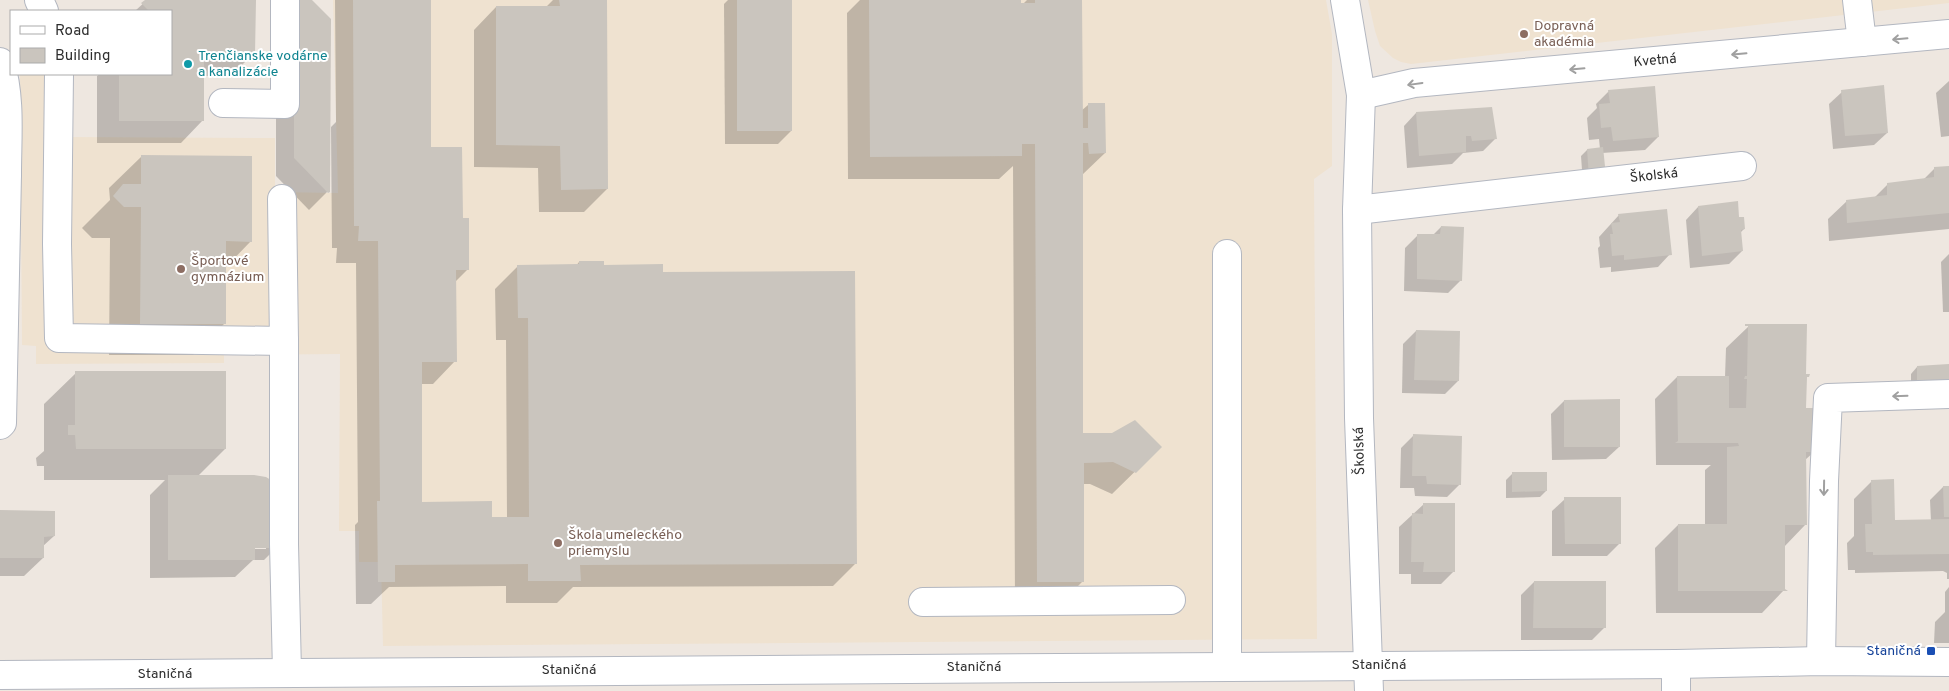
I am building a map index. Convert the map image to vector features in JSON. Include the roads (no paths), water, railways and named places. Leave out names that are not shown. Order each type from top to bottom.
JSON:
[{"type":"street","points":[[224,103],[285,104],[286,0]]},
{"type":"street","name":"Školská","points":[[1345,0],[1361,95],[1357,210],[1359,418],[1368,678]]},
{"type":"street","points":[[1858,0],[1862,42]]},
{"type":"street","name":"Kvetná","points":[[1361,95],[1414,83],[1949,34]]},
{"type":"street","points":[[0,62],[4,74],[6,102],[3,176],[2,423],[0,425]]},
{"type":"street","points":[[59,75],[57,244],[59,338],[284,341]]},
{"type":"street","name":"Školská","points":[[1357,210],[1742,166]]},
{"type":"street","points":[[282,199],[284,544],[287,672]]},
{"type":"street","points":[[1227,254],[1227,666]]},
{"type":"street","points":[[1821,661],[1824,481],[1828,398],[1949,394]]},
{"type":"street","points":[[923,602],[1171,600]]},
{"type":"street","name":"Staničná","points":[[0,675],[62,673],[252,683],[287,672],[1227,666],[1368,678],[1676,664],[1821,661],[1949,662]]},
{"type":"street","points":[[1676,664],[1676,691]]},
{"type":"place","name":"Dopravná akadémia","points":[[1524,34]]},
{"type":"place","name":"Trenčianske vodárne a kanalizácie","points":[[188,64]]},
{"type":"place","name":"Športové gymnázium","points":[[181,269]]},
{"type":"place","name":"Škola umeleckého priemyslu","points":[[558,543]]},
{"type":"place","name":"Staničná","points":[[1931,651]]}]
